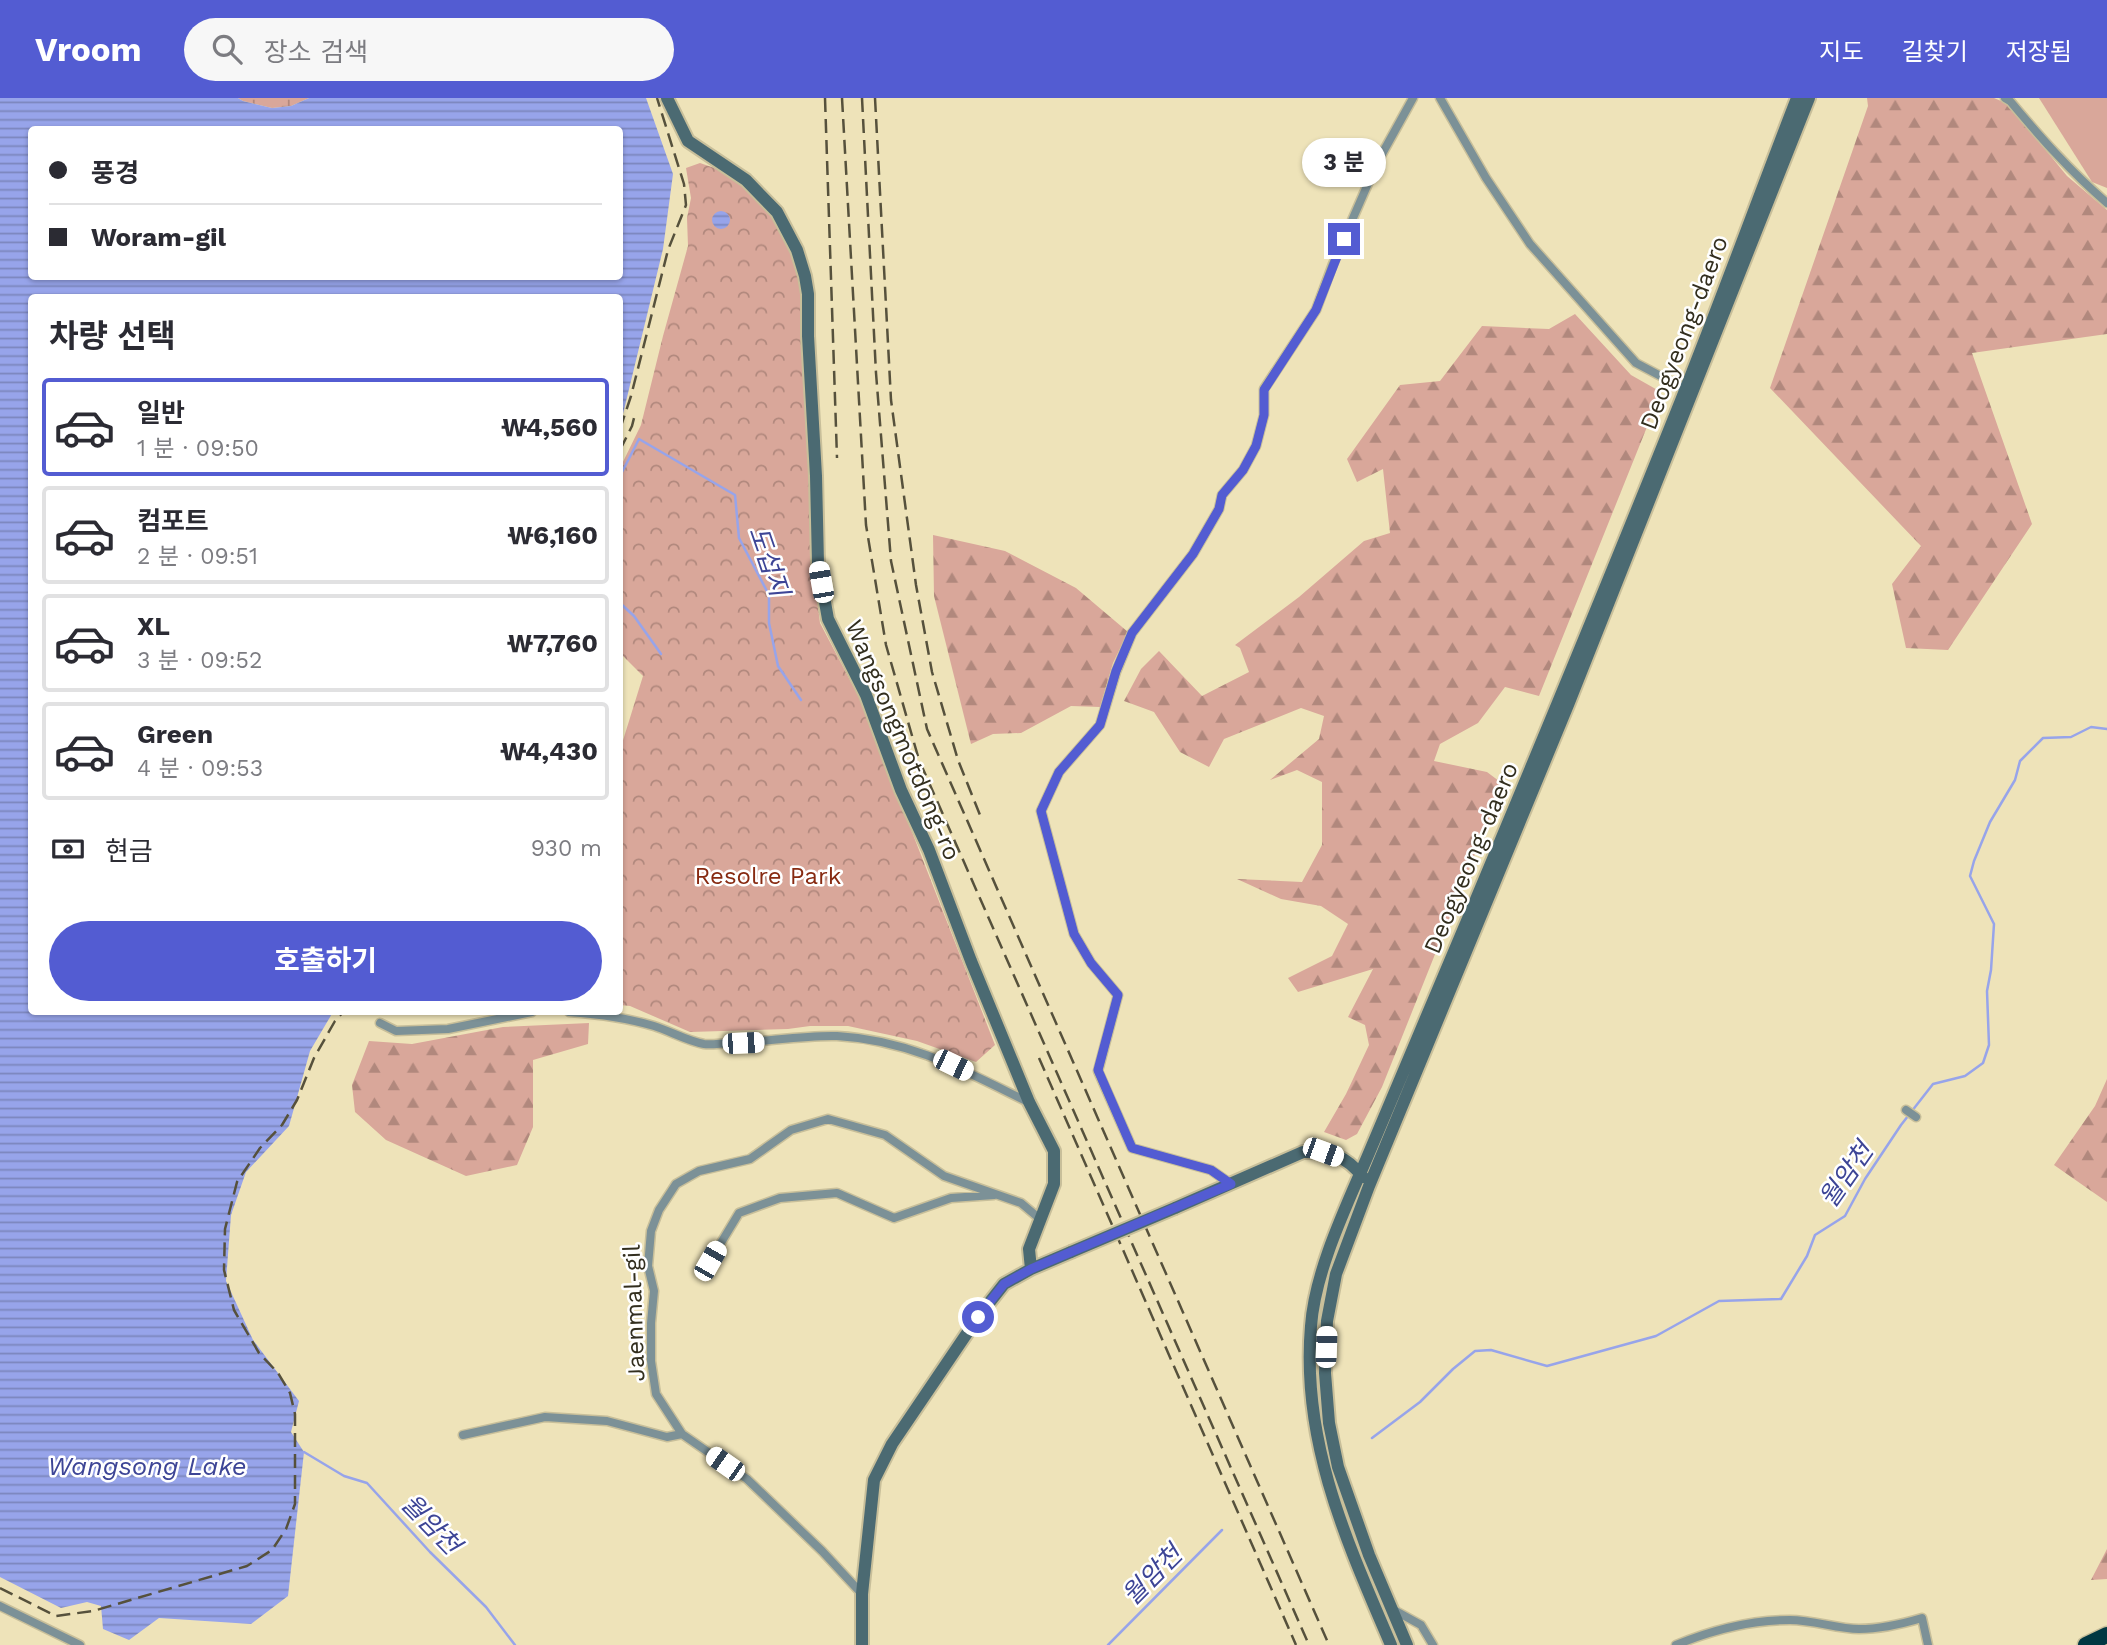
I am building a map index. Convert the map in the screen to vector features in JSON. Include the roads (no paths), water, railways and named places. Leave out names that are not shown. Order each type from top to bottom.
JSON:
[{"type":"highway","points":[[2086,1645],[2107,1635]]},
{"type":"street","name":"Wangsongmotdong-ro","points":[[667,98],[688,141],[746,180],[776,212],[797,250],[808,294],[818,563],[828,619],[866,695],[901,790],[929,850],[1029,1102],[1054,1151],[1054,1184],[1029,1249],[1031,1269]]},
{"type":"street","points":[[1231,1184],[1211,1170],[1132,1148],[1098,1070],[1118,995],[1091,963],[1074,934],[1041,811],[1059,772],[1100,725],[1116,671],[1132,633],[1193,554],[1219,509],[1222,495],[1243,470],[1256,446],[1264,415],[1264,390],[1316,310],[1332,264],[1377,163],[1413,98]]},
{"type":"street","points":[[1440,98],[1486,178],[1530,244],[1636,363],[1689,391]]},
{"type":"street","name":"Deogyeong-daero","points":[[1407,1645],[1369,1555],[1338,1467],[1329,1423],[1325,1373],[1327,1321],[1336,1274],[1369,1186],[1568,705],[1689,391],[1797,98]]},
{"type":"street","name":"Deogyeong-daero","points":[[1391,1645],[1351,1552],[1324,1472],[1314,1425],[1310,1377],[1311,1324],[1322,1270],[1689,391],[1808,98]]},
{"type":"street","points":[[2005,98],[2074,175],[2107,203]]},
{"type":"street","points":[[380,1023],[396,1031],[448,1029],[517,1015]]},
{"type":"street","points":[[600,1015],[652,1025],[703,1044],[838,1036],[880,1042],[917,1050],[937,1058],[1029,1102]]},
{"type":"street","points":[[1906,1110],[1916,1117]]},
{"type":"street","name":"Jaenmal-gil","points":[[862,1594],[822,1551],[747,1479],[682,1434],[656,1394],[651,1361],[654,1291],[648,1266],[651,1231],[659,1210],[676,1184],[699,1171],[750,1159],[791,1130],[828,1119],[885,1135],[944,1176],[1021,1203],[1040,1219]]},
{"type":"street","points":[[862,1645],[862,1594],[874,1480],[892,1444],[986,1306],[1004,1284],[1031,1269],[1303,1152],[1323,1152],[1346,1160],[1369,1186]]},
{"type":"street","points":[[710,1261],[739,1213],[780,1198],[837,1193],[894,1218],[951,1198],[996,1195]]},
{"type":"street","points":[[463,1435],[545,1417],[607,1421],[667,1437],[682,1434]]},
{"type":"street","points":[[0,1606],[80,1645]]},
{"type":"street","points":[[1392,1609],[1421,1625],[1433,1645]]},
{"type":"street","points":[[1676,1645],[1748,1623],[1791,1620],[1858,1629],[1892,1627],[1923,1618],[1928,1645]]},
{"type":"water","name":"Wangsong Lake","points":[[0,98],[238,98],[272,108],[291,106],[309,98],[646,98],[673,174],[663,249],[623,414],[623,294],[28,294],[28,1015],[331,1015],[310,1051],[289,1126],[246,1172],[231,1215],[226,1281],[253,1340],[299,1401],[291,1432],[304,1452],[288,1596],[251,1624],[159,1618],[129,1640],[103,1629],[101,1606],[87,1602],[61,1608],[0,1577]]},
{"type":"water","points":[[721,211],[727,214],[730,220],[727,226],[721,229],[715,226],[712,220],[715,214]]},
{"type":"waterway","name":"도섭지","points":[[623,470],[639,439],[735,495],[739,538],[769,595],[769,623],[778,666],[801,700]]},
{"type":"waterway","name":"도섭지","points":[[623,606],[634,616],[661,654]]},
{"type":"waterway","name":"월암천","points":[[1372,1438],[1420,1402],[1475,1351],[1491,1350],[1547,1366],[1656,1336],[1719,1301],[1781,1299],[1807,1256],[1815,1235],[1845,1216],[1865,1179],[1901,1125],[1933,1084],[1965,1076],[1983,1063],[1989,1045],[1987,991],[1994,924],[1970,876],[1990,822],[2015,780],[2020,761],[2043,738],[2071,737],[2091,727],[2107,729]]},
{"type":"waterway","name":"월암천","points":[[304,1452],[344,1476],[367,1483],[430,1552],[486,1607],[515,1645]]},
{"type":"waterway","name":"월암천","points":[[1108,1645],[1222,1530]]},
{"type":"railway","points":[[623,420],[668,250],[686,205],[684,184],[657,98]]},
{"type":"railway","points":[[825,98],[837,458]]},
{"type":"railway","points":[[842,98],[866,525],[886,645],[919,760],[1309,1645]]},
{"type":"railway","points":[[862,98],[876,373],[891,561],[927,729],[1329,1645]]},
{"type":"railway","points":[[875,98],[891,400],[916,585],[932,672],[958,760],[980,815]]},
{"type":"railway","points":[[623,444],[634,418]]},
{"type":"railway","points":[[0,1588],[56,1616],[93,1611],[247,1566],[272,1550],[286,1529],[295,1504],[295,1414],[290,1393],[278,1373],[259,1353],[234,1310],[224,1270],[225,1229],[237,1182],[260,1148],[282,1125],[297,1100],[314,1058],[340,1015]]},
{"type":"railway","points":[[1039,1058],[1296,1645]]},
{"type":"park label","name":"Resolre Park","points":[[768,876]]}]
